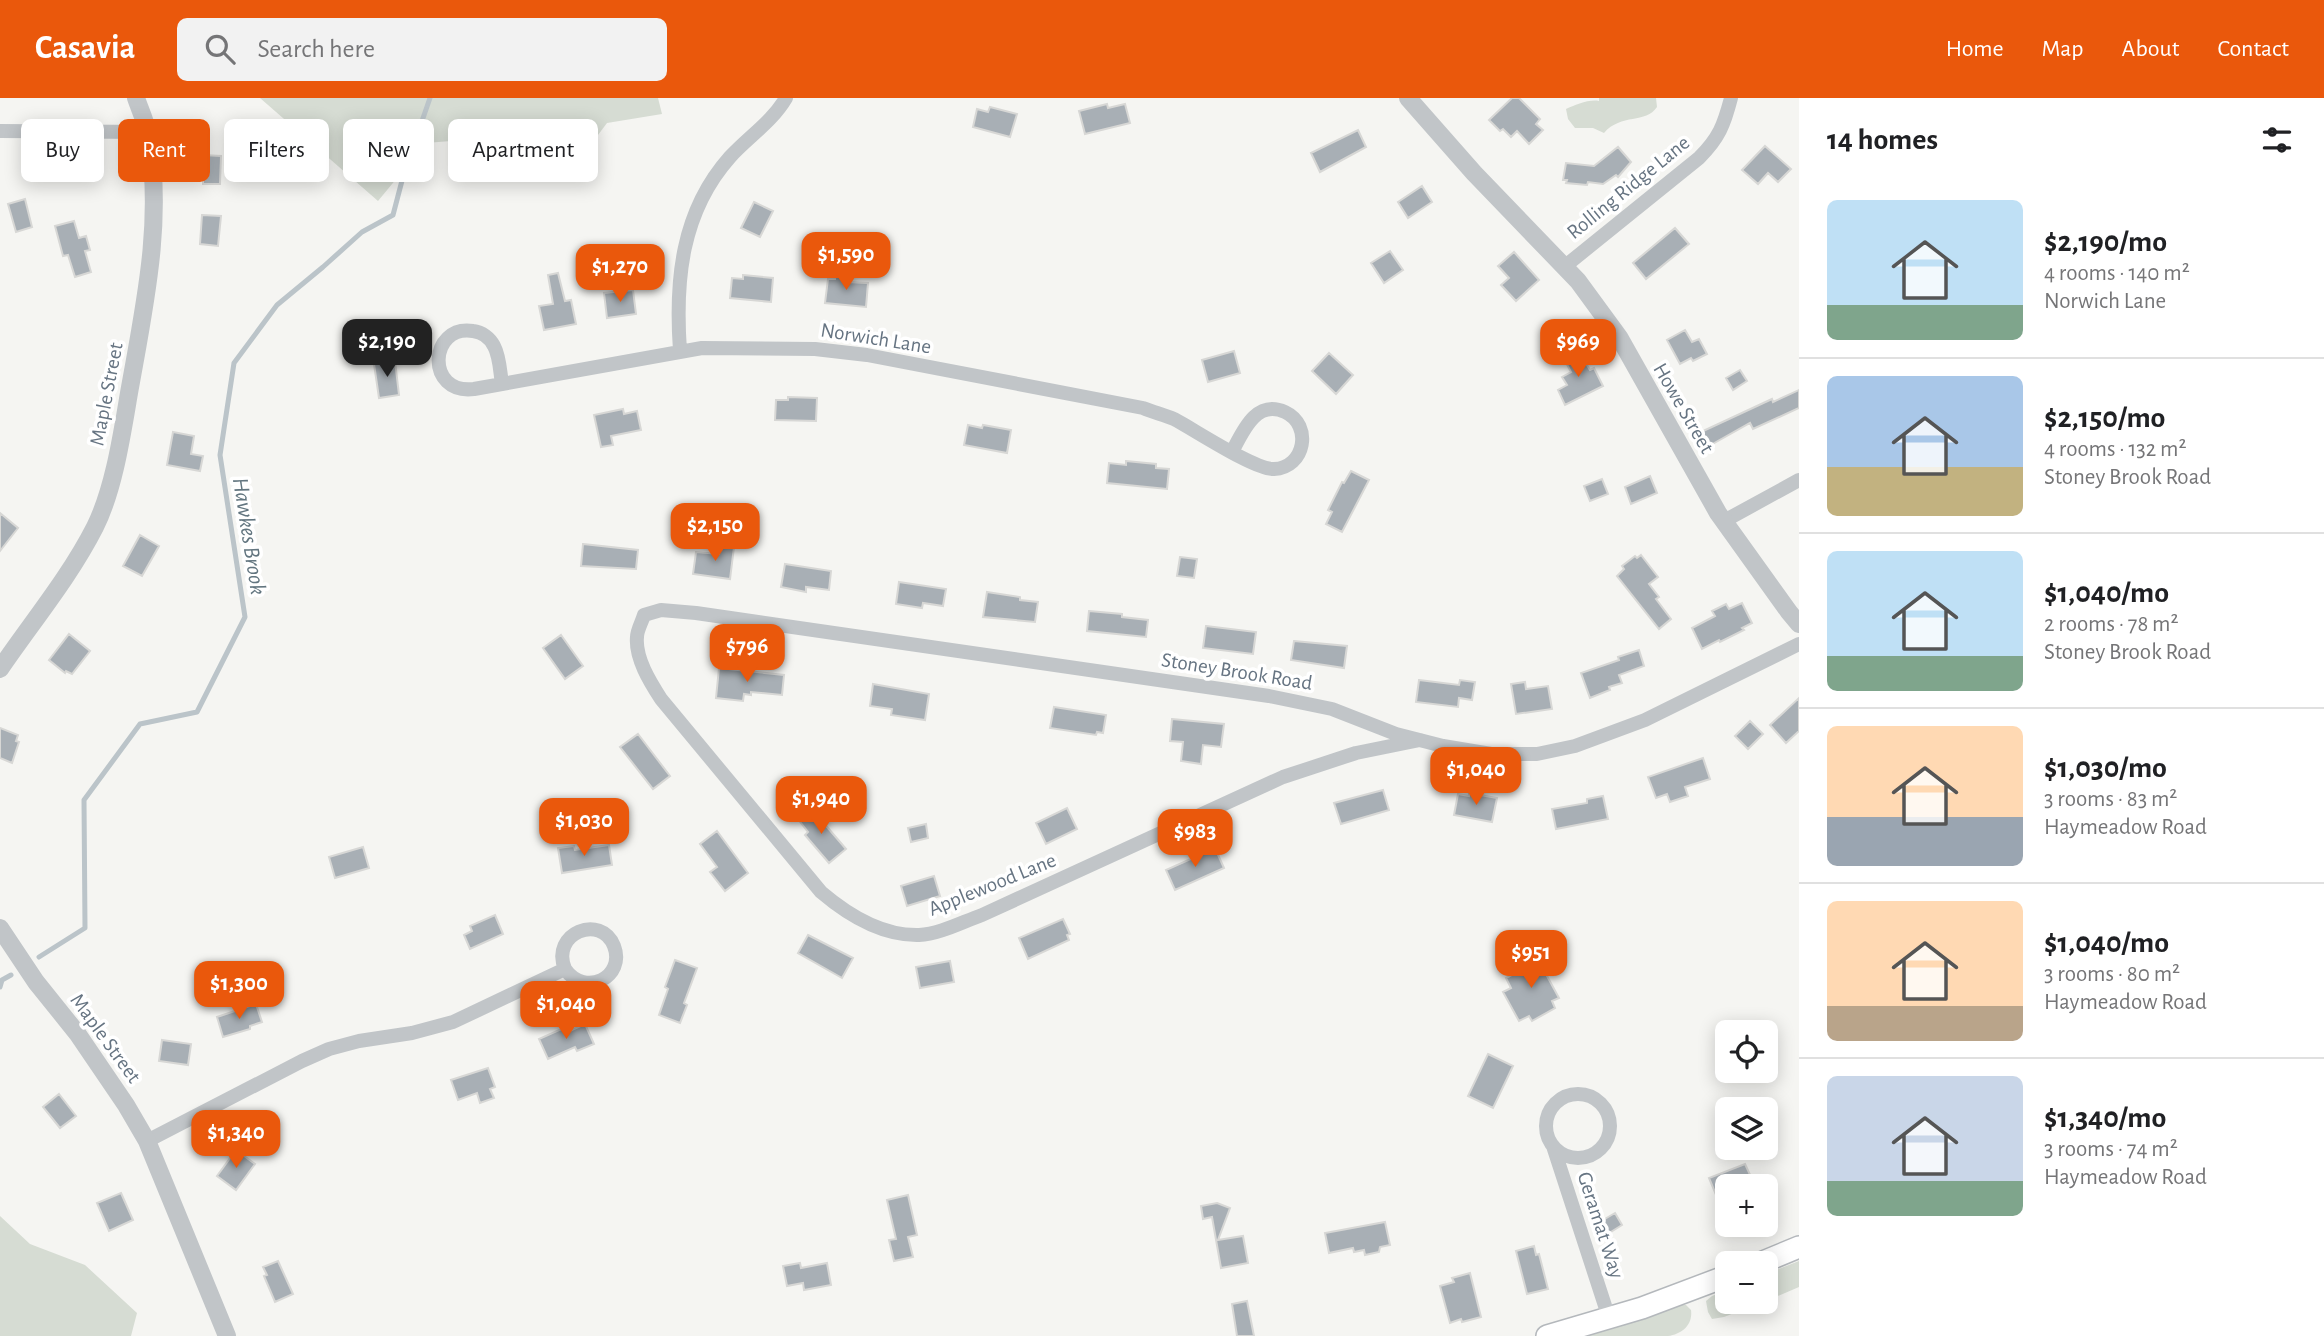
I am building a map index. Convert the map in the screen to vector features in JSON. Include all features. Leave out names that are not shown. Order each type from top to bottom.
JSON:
[{"type":"main road","points":[[1778,1256],[1799,1247]]},
{"type":"main road","points":[[1547,1336],[1609,1318],[1715,1280]]},
{"type":"street","name":"Maple Street","points":[[136,98],[143,119]]},
{"type":"street","points":[[680,351],[680,275],[690,224],[708,188],[729,158],[764,125],[786,98]]},
{"type":"street","name":"Howe Street","points":[[1408,98],[1474,173],[1578,281],[1619,337],[1724,522],[1799,624]]},
{"type":"street","name":"Rolling Ridge Lane","points":[[1564,267],[1699,158],[1716,141],[1731,98]]},
{"type":"street","points":[[0,131],[118,132]]},
{"type":"street","name":"Maple Street","points":[[0,669],[62,582],[92,532],[112,475],[142,328],[150,261],[153,182]]},
{"type":"street","name":"Norwich Lane","points":[[502,384],[495,348],[482,334],[463,331],[451,335],[442,345],[438,357],[439,369],[450,384],[468,390],[502,384],[680,351],[748,347],[815,349],[867,355],[1143,408],[1172,418],[1232,452],[1265,469],[1284,468],[1294,461],[1301,451],[1303,439],[1300,427],[1293,417],[1283,411],[1265,410],[1250,420],[1232,452]]},
{"type":"street","points":[[1724,522],[1799,480]]},
{"type":"street","name":"Stoney Brook Road","points":[[644,615],[661,610],[696,613],[1269,696],[1332,709],[1396,734],[1466,751],[1492,754],[1537,754],[1575,746],[1645,720],[1799,644]]},
{"type":"street","name":"Applewood Lane","points":[[644,615],[637,637],[641,660],[648,679],[661,699],[821,892],[859,919],[901,934],[921,935],[982,915],[1283,777],[1356,752],[1420,740]]},
{"type":"street","name":"Maple Street","points":[[0,928],[36,982],[96,1060],[147,1141],[227,1336]]},
{"type":"street","points":[[147,1141],[320,1053],[344,1044],[412,1033],[453,1022],[565,969]]},
{"type":"street","name":"Geramat Way","points":[[1553,1146],[1561,1153],[1581,1158],[1600,1149],[1606,1141],[1610,1121],[1600,1103],[1581,1094],[1560,1099],[1547,1116],[1546,1127],[1609,1318]]},
{"type":"shaded area","points":[[260,98],[658,98],[662,114],[607,123],[598,135],[598,119],[448,119],[448,141],[434,142],[434,119],[343,119],[343,170],[329,158],[329,119],[284,119]]},
{"type":"shaded area","points":[[1599,98],[1656,98],[1657,107],[1646,115],[1618,123],[1604,133],[1593,128],[1575,128],[1568,119],[1566,109],[1599,101]]},
{"type":"shaded area","points":[[356,182],[394,182],[378,201]]},
{"type":"shaded area","points":[[0,1216],[30,1244],[85,1265],[137,1313],[131,1336],[0,1336]]},
{"type":"shaded area","points":[[1799,1261],[1799,1287],[1778,1296],[1778,1269]]},
{"type":"shaded area","points":[[1715,1295],[1715,1314],[1732,1314],[1712,1319],[1706,1301]]},
{"type":"shaded area","points":[[1682,1305],[1691,1310],[1690,1320],[1686,1328],[1673,1335],[1583,1336]]},
{"type":"building","points":[[1512,98],[1519,98],[1540,119],[1536,124],[1543,130],[1529,144],[1517,131],[1511,137],[1489,120]]},
{"type":"building","points":[[1107,104],[1108,108],[1125,104],[1130,123],[1085,134],[1079,111]]},
{"type":"building","points":[[990,107],[1017,114],[1010,137],[973,127],[977,109],[988,112]]},
{"type":"building","points":[[1358,130],[1366,147],[1320,172],[1311,153]]},
{"type":"building","points":[[1765,146],[1791,169],[1778,182],[1768,173],[1758,184],[1742,170]]},
{"type":"building","points":[[1618,147],[1631,162],[1618,177],[1616,175],[1603,184],[1588,182],[1587,185],[1566,183],[1567,180],[1563,180],[1566,163],[1594,166]]},
{"type":"building","points":[[210,155],[221,156],[220,184],[203,184],[210,182]]},
{"type":"building","points":[[1422,186],[1432,202],[1408,218],[1398,202]]},
{"type":"building","points":[[25,199],[32,227],[16,232],[8,204]]},
{"type":"building","points":[[754,202],[773,211],[760,237],[741,228]]},
{"type":"building","points":[[202,215],[221,216],[218,246],[200,244]]},
{"type":"building","points":[[74,221],[79,238],[86,236],[90,250],[85,251],[91,272],[75,277],[68,255],[63,256],[55,226]]},
{"type":"building","points":[[1675,228],[1689,244],[1646,279],[1633,263]]},
{"type":"building","points":[[1390,251],[1403,270],[1384,283],[1371,263]]},
{"type":"building","points":[[1514,252],[1539,280],[1516,301],[1501,285],[1509,278],[1498,266]]},
{"type":"building","points":[[558,273],[565,301],[571,300],[576,324],[544,330],[539,306],[553,304],[548,275]]},
{"type":"building","points":[[743,275],[773,278],[771,302],[730,298],[732,278],[743,279]]},
{"type":"building","points":[[835,276],[849,277],[848,282],[868,283],[866,307],[825,303],[828,279],[835,279]]},
{"type":"building","points":[[633,290],[636,314],[607,318],[604,293]]},
{"type":"building","points":[[1685,330],[1692,342],[1699,339],[1707,354],[1680,364],[1667,340]]},
{"type":"building","points":[[1577,349],[1590,370],[1594,368],[1603,386],[1565,405],[1558,390],[1567,385],[1562,377],[1571,372],[1563,357]]},
{"type":"building","points":[[1234,351],[1240,373],[1208,382],[1202,360]]},
{"type":"building","points":[[1329,353],[1353,375],[1336,394],[1312,371]]},
{"type":"building","points":[[395,361],[399,395],[379,398],[374,364]]},
{"type":"building","points":[[1740,370],[1747,381],[1733,390],[1726,378]]},
{"type":"building","points":[[1799,390],[1799,408],[1753,429],[1750,423],[1709,446],[1701,432],[1772,399],[1773,402]]},
{"type":"building","points":[[788,397],[817,398],[816,421],[775,420],[776,400],[788,400]]},
{"type":"building","points":[[623,409],[624,414],[637,411],[641,430],[611,436],[613,445],[601,447],[594,415]]},
{"type":"building","points":[[968,425],[1011,430],[1007,453],[964,445]]},
{"type":"building","points":[[173,432],[194,436],[191,454],[203,456],[200,471],[167,465]]},
{"type":"building","points":[[1126,461],[1156,464],[1156,468],[1169,469],[1167,489],[1107,483],[1109,463],[1126,465]]},
{"type":"building","points":[[1351,471],[1369,480],[1342,532],[1326,524],[1332,512],[1328,510],[1342,482],[1344,483]]},
{"type":"building","points":[[1650,476],[1657,493],[1631,504],[1625,487]]},
{"type":"building","points":[[1602,479],[1608,494],[1590,501],[1584,486]]},
{"type":"building","points":[[0,513],[18,528],[0,551]]},
{"type":"building","points":[[140,535],[159,546],[142,576],[123,566]]},
{"type":"building","points":[[583,544],[638,550],[636,569],[581,566]]},
{"type":"building","points":[[720,546],[734,547],[730,579],[693,574],[696,552],[719,554]]},
{"type":"building","points":[[1641,555],[1658,577],[1649,584],[1671,619],[1659,629],[1617,576],[1624,569],[1622,566],[1635,556],[1637,558]]},
{"type":"building","points":[[1180,557],[1197,559],[1194,578],[1177,576]]},
{"type":"building","points":[[785,564],[831,571],[829,590],[806,587],[806,592],[781,587]]},
{"type":"building","points":[[899,582],[946,589],[943,606],[923,603],[922,608],[896,604]]},
{"type":"building","points":[[987,592],[1038,602],[1035,622],[983,617]]},
{"type":"building","points":[[1742,603],[1752,623],[1742,628],[1744,630],[1702,649],[1692,628],[1715,616],[1712,611],[1726,604],[1729,609]]},
{"type":"building","points":[[1089,611],[1148,620],[1146,637],[1087,631]]},
{"type":"building","points":[[1206,626],[1256,632],[1253,654],[1203,648]]},
{"type":"building","points":[[69,634],[90,651],[72,674],[66,671],[65,673],[49,660]]},
{"type":"building","points":[[561,635],[583,666],[565,679],[543,648]]},
{"type":"building","points":[[1294,641],[1347,646],[1344,668],[1291,660]]},
{"type":"building","points":[[1639,650],[1644,666],[1619,675],[1622,683],[1590,698],[1581,673]]},
{"type":"building","points":[[719,668],[784,675],[782,695],[751,692],[751,695],[744,694],[743,701],[716,698]]},
{"type":"building","points":[[1419,680],[1459,685],[1460,680],[1475,682],[1472,700],[1459,698],[1458,707],[1416,702]]},
{"type":"building","points":[[1525,682],[1526,689],[1548,686],[1552,709],[1516,714],[1511,684]]},
{"type":"building","points":[[873,684],[929,694],[925,720],[891,715],[892,709],[870,706]]},
{"type":"building","points":[[1799,698],[1799,731],[1786,743],[1770,725]]},
{"type":"building","points":[[1054,707],[1106,715],[1103,733],[1097,732],[1096,735],[1050,728]]},
{"type":"building","points":[[1172,719],[1224,724],[1221,747],[1203,745],[1201,764],[1181,761],[1183,742],[1170,741]]},
{"type":"building","points":[[1750,721],[1763,734],[1748,749],[1735,736]]},
{"type":"building","points":[[0,728],[18,735],[16,741],[19,742],[12,763],[0,758]]},
{"type":"building","points":[[638,734],[670,776],[653,789],[620,747]]},
{"type":"building","points":[[1703,758],[1710,779],[1685,787],[1688,796],[1670,802],[1667,794],[1656,798],[1648,777]]},
{"type":"building","points":[[1383,790],[1389,810],[1341,824],[1334,803]]},
{"type":"building","points":[[1469,793],[1497,798],[1492,822],[1454,815],[1458,794],[1469,796]]},
{"type":"building","points":[[1603,796],[1608,819],[1556,829],[1552,809],[1587,803],[1587,799]]},
{"type":"building","points":[[810,807],[846,849],[829,863],[805,835],[808,832],[797,818]]},
{"type":"building","points":[[1067,808],[1077,829],[1046,844],[1036,823]]},
{"type":"building","points":[[926,824],[928,838],[911,842],[908,828]]},
{"type":"building","points":[[717,831],[748,873],[725,891],[710,872],[717,867],[700,844]]},
{"type":"building","points":[[609,845],[612,865],[562,873],[558,848],[574,846],[575,850]]},
{"type":"building","points":[[363,847],[369,868],[335,878],[329,857]]},
{"type":"building","points":[[1215,848],[1224,868],[1175,890],[1166,870]]},
{"type":"building","points":[[934,876],[940,896],[907,906],[901,886]]},
{"type":"building","points":[[495,915],[503,934],[470,949],[464,935],[472,931],[470,926]]},
{"type":"building","points":[[1063,919],[1070,934],[1067,935],[1069,940],[1028,959],[1019,938]]},
{"type":"building","points":[[808,935],[853,958],[842,978],[798,953]]},
{"type":"building","points":[[1534,952],[1559,998],[1552,1001],[1555,1008],[1532,1021],[1529,1016],[1519,1021],[1503,992],[1511,988],[1506,978],[1521,970],[1517,962]]},
{"type":"building","points":[[675,960],[697,968],[680,1023],[659,1015]]},
{"type":"building","points":[[950,961],[954,982],[920,988],[916,967]]},
{"type":"building","points":[[256,1004],[262,1022],[250,1026],[250,1029],[223,1037],[217,1017]]},
{"type":"building","points":[[585,1024],[594,1044],[577,1051],[575,1047],[548,1059],[539,1039],[568,1026],[570,1031]]},
{"type":"building","points":[[162,1040],[191,1044],[188,1065],[159,1061]]},
{"type":"building","points":[[1488,1054],[1513,1066],[1493,1108],[1468,1096]]},
{"type":"building","points":[[488,1068],[495,1087],[490,1089],[494,1098],[480,1103],[477,1093],[458,1100],[451,1080]]},
{"type":"building","points":[[59,1094],[76,1116],[60,1128],[43,1107]]},
{"type":"building","points":[[236,1150],[255,1164],[236,1190],[217,1176]]},
{"type":"building","points":[[1745,1164],[1750,1174],[1719,1174]]},
{"type":"building","points":[[1715,1176],[1715,1192],[1709,1178]]},
{"type":"building","points":[[121,1193],[133,1220],[109,1231],[97,1203]]},
{"type":"building","points":[[908,1195],[917,1235],[908,1237],[913,1257],[894,1261],[889,1240],[896,1239],[887,1200]]},
{"type":"building","points":[[1217,1203],[1230,1208],[1218,1240],[1243,1236],[1248,1263],[1221,1268],[1212,1217],[1203,1219],[1201,1206]]},
{"type":"building","points":[[1615,1213],[1622,1225],[1606,1235],[1598,1223]]},
{"type":"building","points":[[1385,1222],[1390,1245],[1380,1247],[1379,1252],[1365,1255],[1364,1250],[1354,1252],[1353,1248],[1329,1253],[1325,1233]]},
{"type":"building","points":[[1534,1246],[1536,1255],[1539,1254],[1548,1289],[1527,1294],[1516,1251]]},
{"type":"building","points":[[278,1261],[293,1294],[275,1302],[263,1267]]},
{"type":"building","points":[[800,1263],[801,1268],[827,1263],[831,1285],[804,1290],[803,1283],[787,1286],[783,1266]]},
{"type":"building","points":[[1470,1273],[1481,1317],[1450,1323],[1440,1286],[1454,1282],[1452,1278]]},
{"type":"building","points":[[1247,1301],[1254,1336],[1237,1336],[1232,1304]]},
{"type":"waterway","name":"Hawkes Brook","points":[[39,957],[85,928],[84,800],[140,724],[197,712],[245,617],[220,455],[234,363],[277,305],[362,232],[393,215],[404,173],[430,98]]},
{"type":"waterway","name":"Hawkes Brook","points":[[0,987],[2,980],[11,975]]}]
